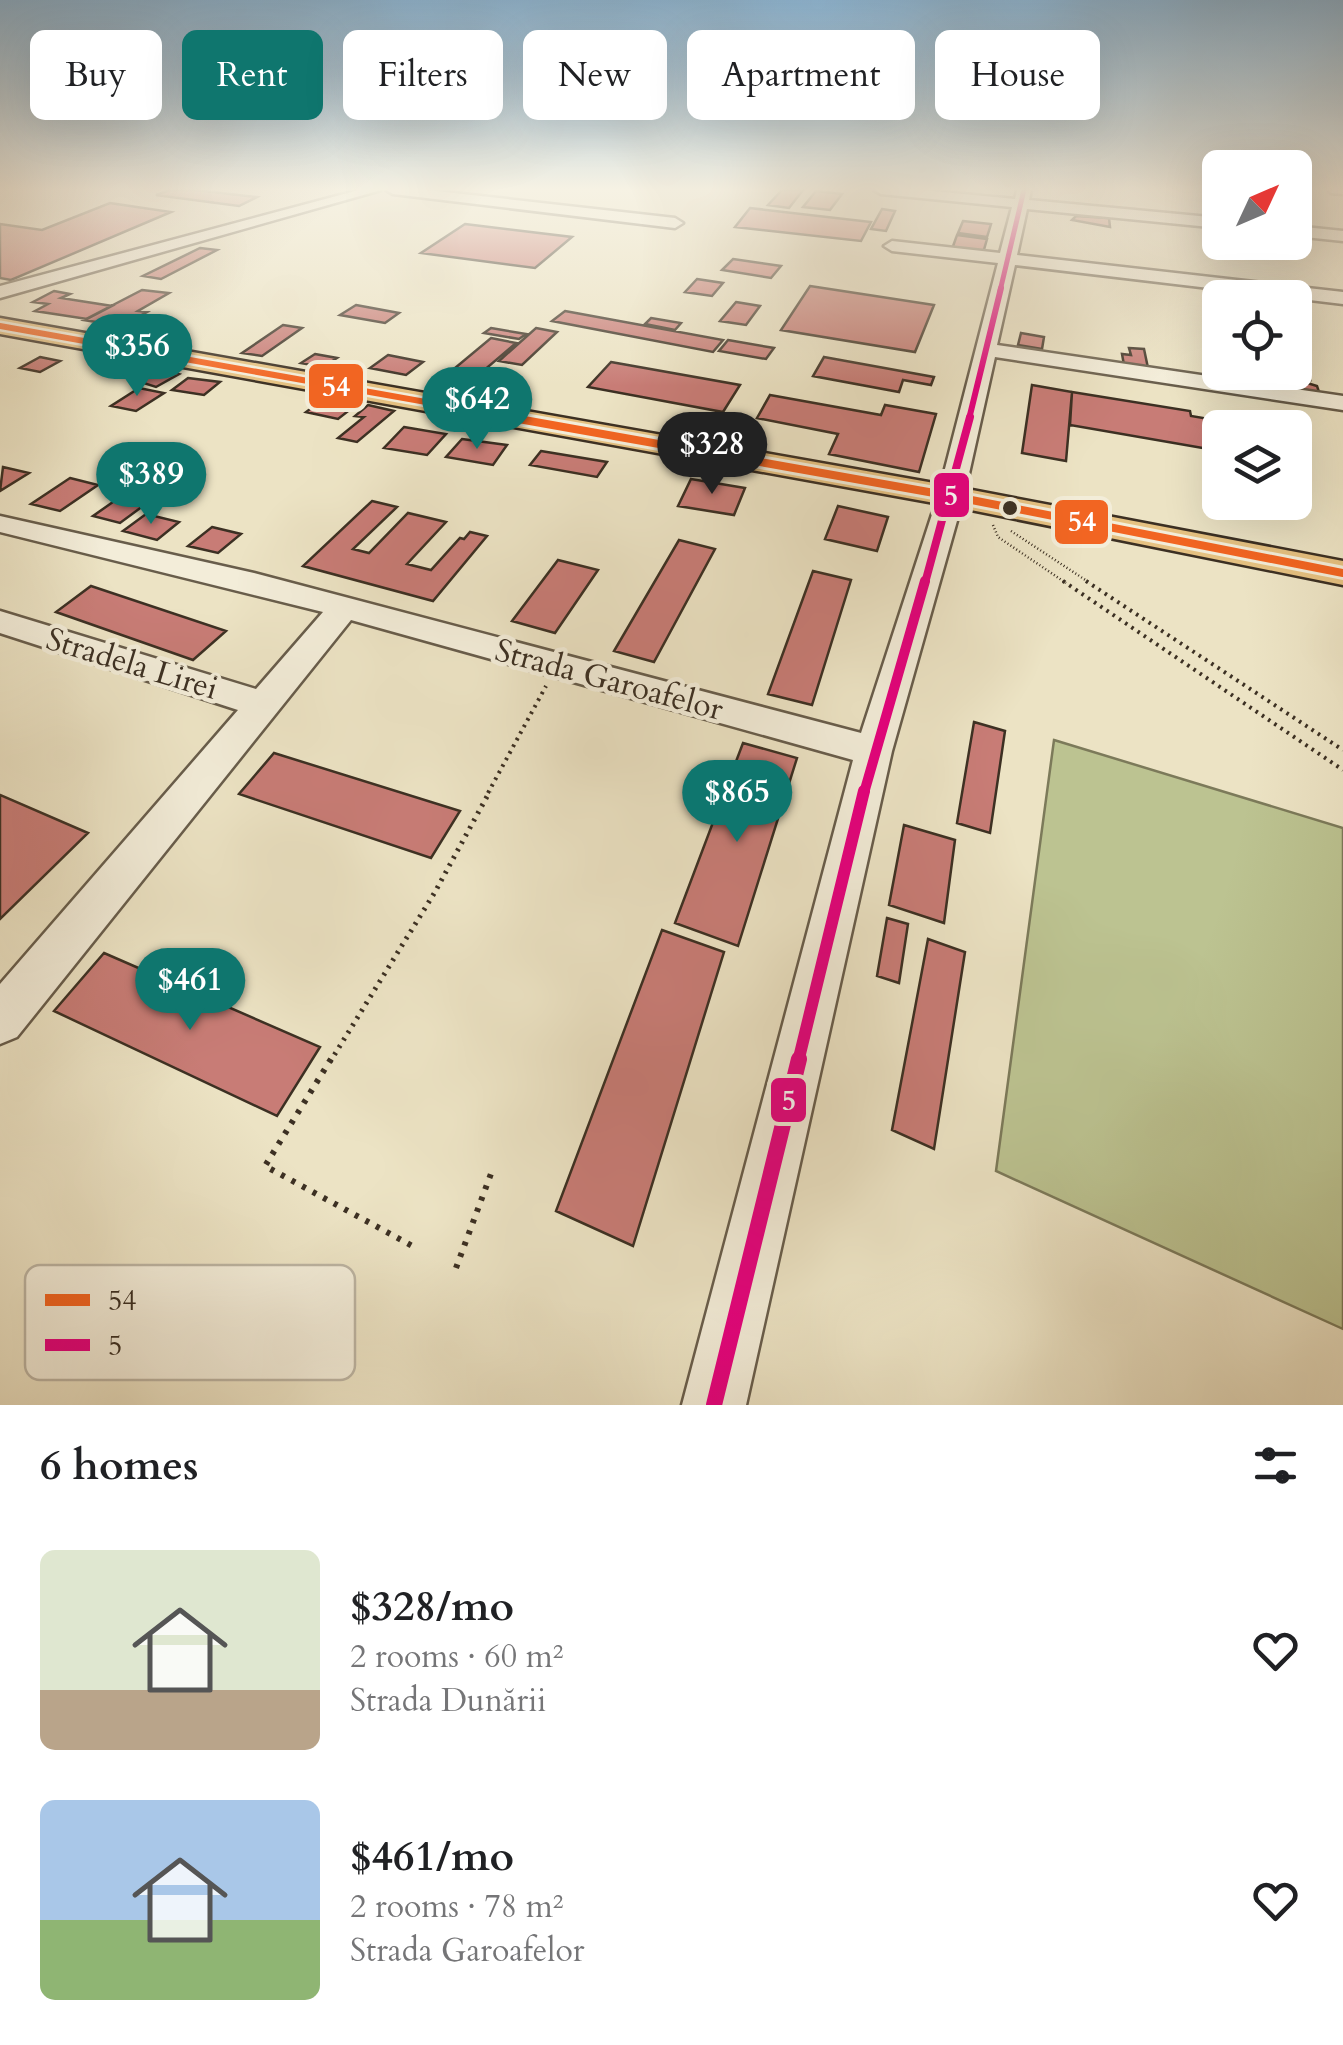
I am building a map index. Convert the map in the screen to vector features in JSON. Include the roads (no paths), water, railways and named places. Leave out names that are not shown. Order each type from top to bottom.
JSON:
[{"type":"main road","points":[[0,326],[951,496],[1343,573]]},
{"type":"street","points":[[0,294],[137,256]]},
{"type":"street","points":[[970,256],[1343,298]]},
{"type":"street","points":[[717,1392],[874,751],[951,496],[1007,256]]},
{"type":"street","points":[[987,350],[1343,403]]},
{"type":"street","name":"Strada Garoafelor","points":[[0,524],[345,607],[874,751]]},
{"type":"street","points":[[0,1020],[345,607]]},
{"type":"street","name":"Stradela Lirei","points":[[0,622],[265,705]]}]
